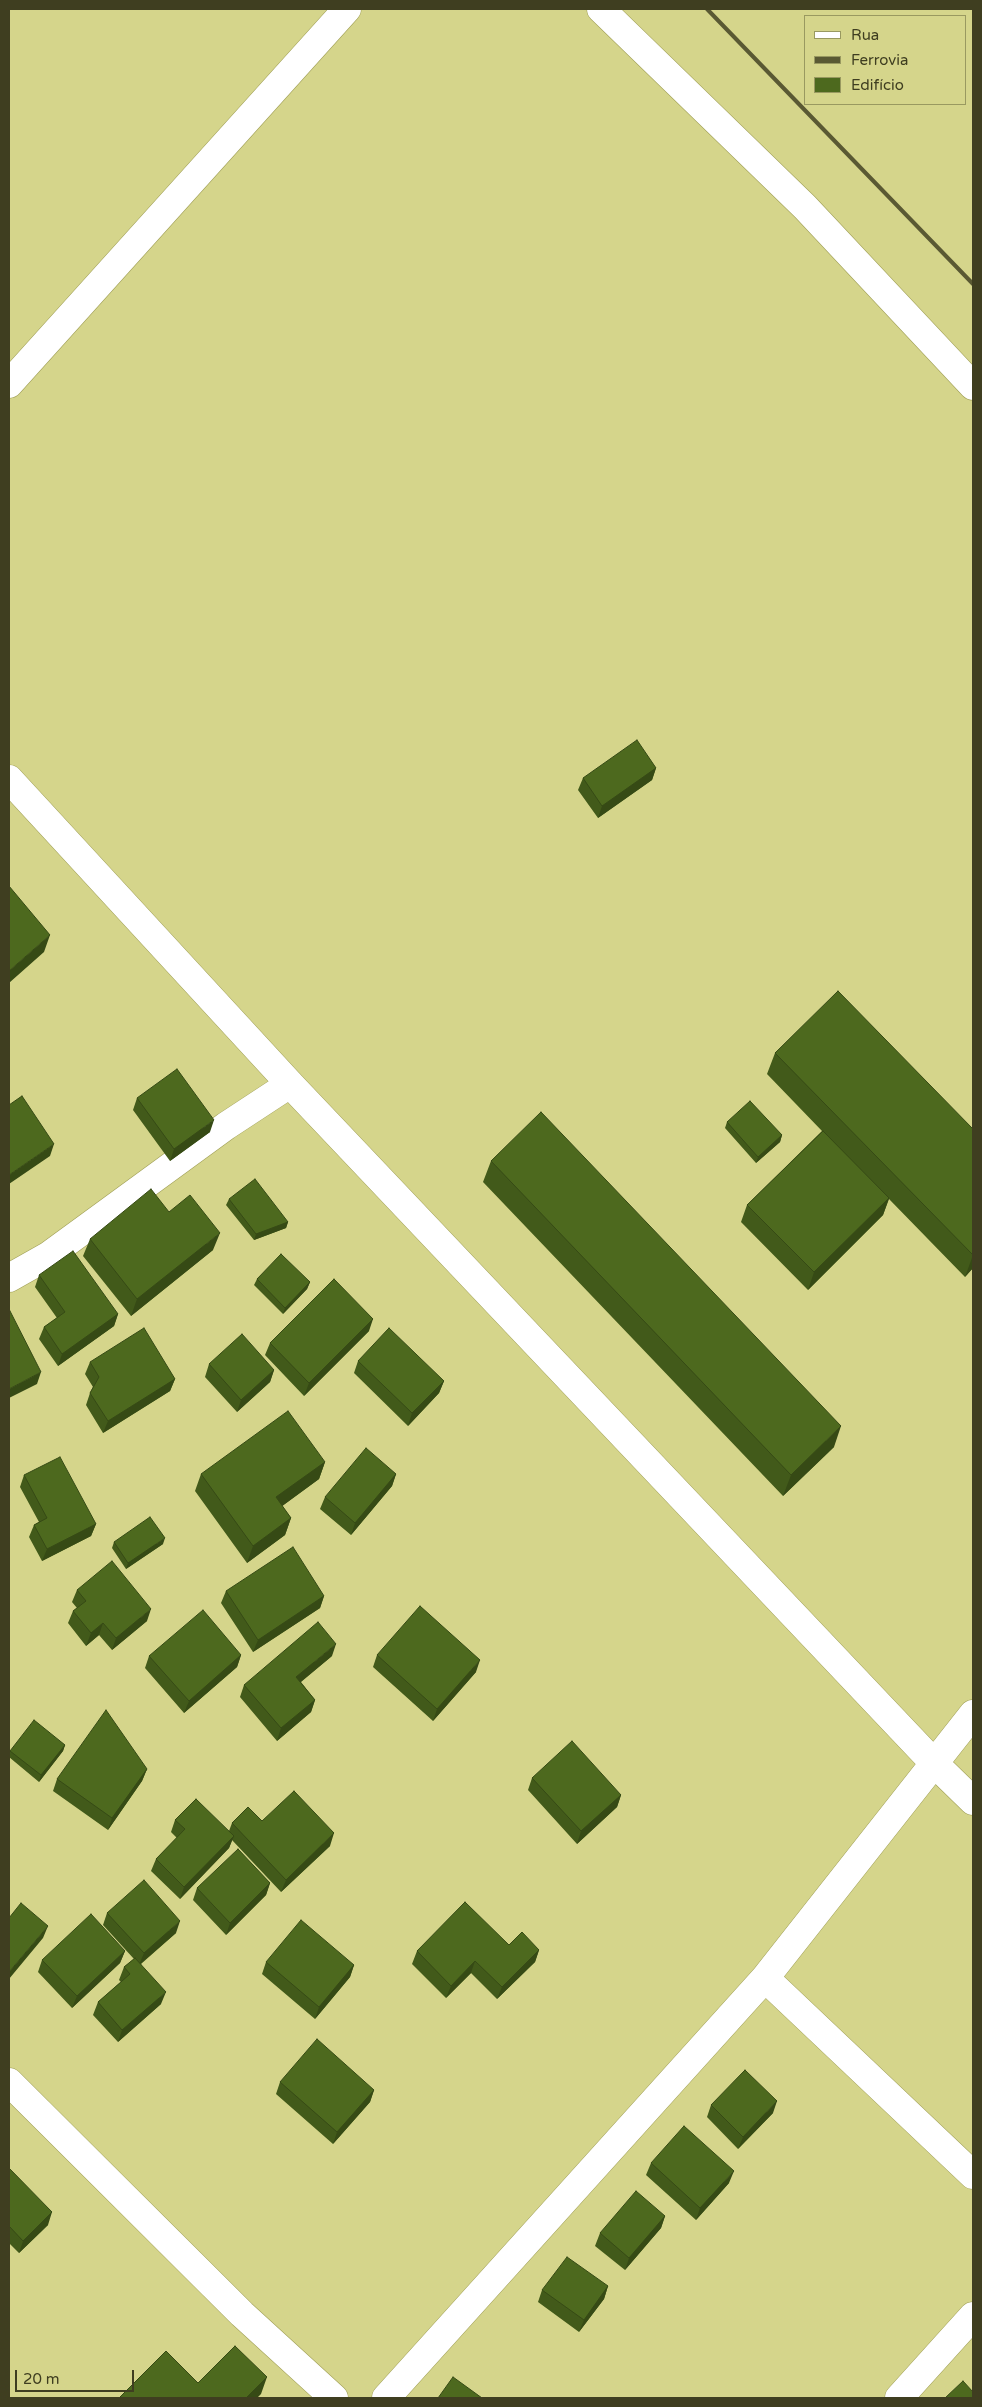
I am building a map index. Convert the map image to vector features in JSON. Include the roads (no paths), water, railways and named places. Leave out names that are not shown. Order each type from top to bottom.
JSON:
[{"type":"street","points":[[9,384],[347,9]]},
{"type":"street","points":[[602,9],[805,207],[973,386]]},
{"type":"street","points":[[9,779],[290,1084],[934,1763],[973,1801]]},
{"type":"street","points":[[9,1278],[48,1256],[135,1195],[226,1126],[290,1084]]},
{"type":"street","points":[[386,2398],[764,1978],[973,1714]]},
{"type":"street","points":[[764,1978],[973,2175]]},
{"type":"street","points":[[9,2082],[242,2314],[334,2398]]},
{"type":"street","points":[[900,2398],[973,2316]]},
{"type":"railway","points":[[707,9],[973,284]]}]
